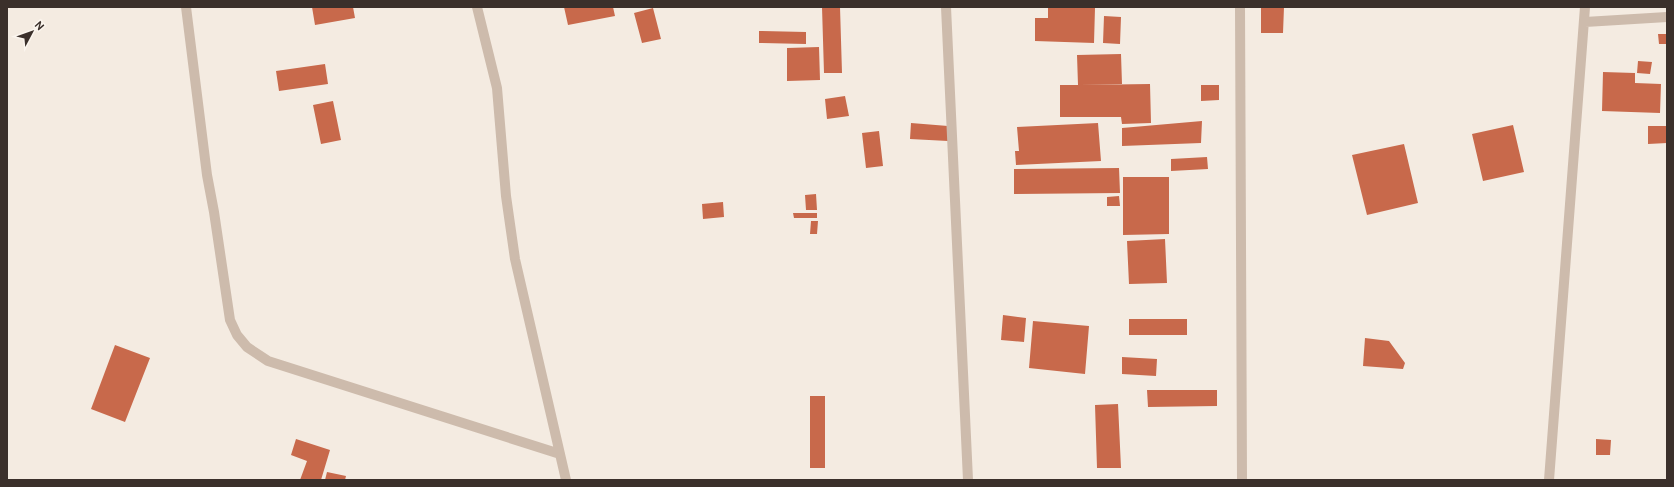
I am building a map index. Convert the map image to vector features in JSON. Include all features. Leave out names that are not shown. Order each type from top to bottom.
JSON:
[{"type":"street","points":[[186,7],[207,175],[230,320],[237,335],[247,347],[268,361],[560,454]]},
{"type":"street","points":[[477,7],[497,88],[506,196],[515,259],[566,480]]},
{"type":"street","points":[[946,7],[968,480]]},
{"type":"street","points":[[1240,7],[1242,480]]},
{"type":"street","points":[[1549,480],[1585,7]]},
{"type":"street","points":[[1585,22],[1667,17]]},
{"type":"building","points":[[312,7],[353,7],[355,18],[315,25]]},
{"type":"building","points":[[564,7],[613,7],[615,16],[568,25]]},
{"type":"building","points":[[822,7],[840,7],[842,73],[824,73]]},
{"type":"building","points":[[1048,7],[1095,8],[1094,43],[1035,41],[1035,18],[1048,18]]},
{"type":"building","points":[[1261,7],[1284,7],[1283,33],[1261,33]]},
{"type":"building","points":[[653,8],[661,39],[642,43],[634,13]]},
{"type":"building","points":[[1104,16],[1121,17],[1120,44],[1103,43]]},
{"type":"building","points":[[759,31],[806,32],[806,44],[759,43]]},
{"type":"building","points":[[1658,34],[1667,34],[1667,44],[1659,44]]},
{"type":"building","points":[[819,47],[820,80],[787,81],[787,48]]},
{"type":"building","points":[[1121,54],[1122,84],[1080,85],[1150,84],[1151,123],[1122,124],[1121,117],[1060,117],[1060,85],[1078,85],[1077,55]]},
{"type":"building","points":[[1638,61],[1652,62],[1650,74],[1637,73]]},
{"type":"building","points":[[325,64],[328,84],[279,91],[276,71]]},
{"type":"building","points":[[1603,72],[1635,73],[1635,83],[1661,84],[1660,113],[1602,111]]},
{"type":"building","points":[[1201,85],[1219,85],[1219,100],[1201,101]]},
{"type":"building","points":[[845,96],[849,116],[827,119],[825,99]]},
{"type":"building","points":[[333,101],[341,140],[321,144],[313,105]]},
{"type":"building","points":[[1202,121],[1201,143],[1122,146],[1122,128]]},
{"type":"building","points":[[911,123],[948,126],[948,141],[910,139]]},
{"type":"building","points":[[1098,123],[1101,161],[1016,165],[1015,151],[1019,151],[1017,127]]},
{"type":"building","points":[[1513,125],[1524,172],[1483,181],[1472,134]]},
{"type":"building","points":[[1648,126],[1667,126],[1667,143],[1648,144]]},
{"type":"building","points":[[879,131],[883,166],[866,168],[862,133]]},
{"type":"building","points":[[1404,144],[1418,203],[1367,215],[1352,155]]},
{"type":"building","points":[[1207,157],[1208,169],[1171,171],[1171,159]]},
{"type":"building","points":[[1119,168],[1120,193],[1014,194],[1014,169]]},
{"type":"building","points":[[1123,177],[1169,177],[1169,234],[1123,235]]},
{"type":"building","points":[[816,194],[817,210],[806,210],[805,195]]},
{"type":"building","points":[[1119,196],[1120,206],[1107,206],[1107,197]]},
{"type":"building","points":[[723,202],[724,217],[703,219],[702,204]]},
{"type":"building","points":[[793,213],[817,213],[817,218],[794,218]]},
{"type":"building","points":[[811,221],[818,221],[817,234],[810,234]]},
{"type":"building","points":[[1165,239],[1167,283],[1129,284],[1127,241]]},
{"type":"building","points":[[1003,315],[1026,318],[1024,342],[1001,340]]},
{"type":"building","points":[[1129,319],[1187,319],[1187,335],[1129,335]]},
{"type":"building","points":[[1033,321],[1089,326],[1085,374],[1029,368]]},
{"type":"building","points":[[1365,338],[1389,341],[1405,363],[1403,369],[1363,366]]},
{"type":"building","points":[[115,345],[150,358],[125,422],[91,409]]},
{"type":"building","points":[[1122,357],[1157,359],[1156,376],[1122,374]]},
{"type":"building","points":[[1147,390],[1217,390],[1217,406],[1148,407]]},
{"type":"building","points":[[810,396],[825,396],[825,468],[810,468]]},
{"type":"building","points":[[1118,404],[1121,468],[1097,468],[1095,405]]},
{"type":"building","points":[[296,439],[330,450],[321,480],[300,480],[307,461],[291,455]]},
{"type":"building","points":[[1596,439],[1611,440],[1610,455],[1596,455]]},
{"type":"building","points":[[327,472],[346,476],[345,480],[325,480]]}]
